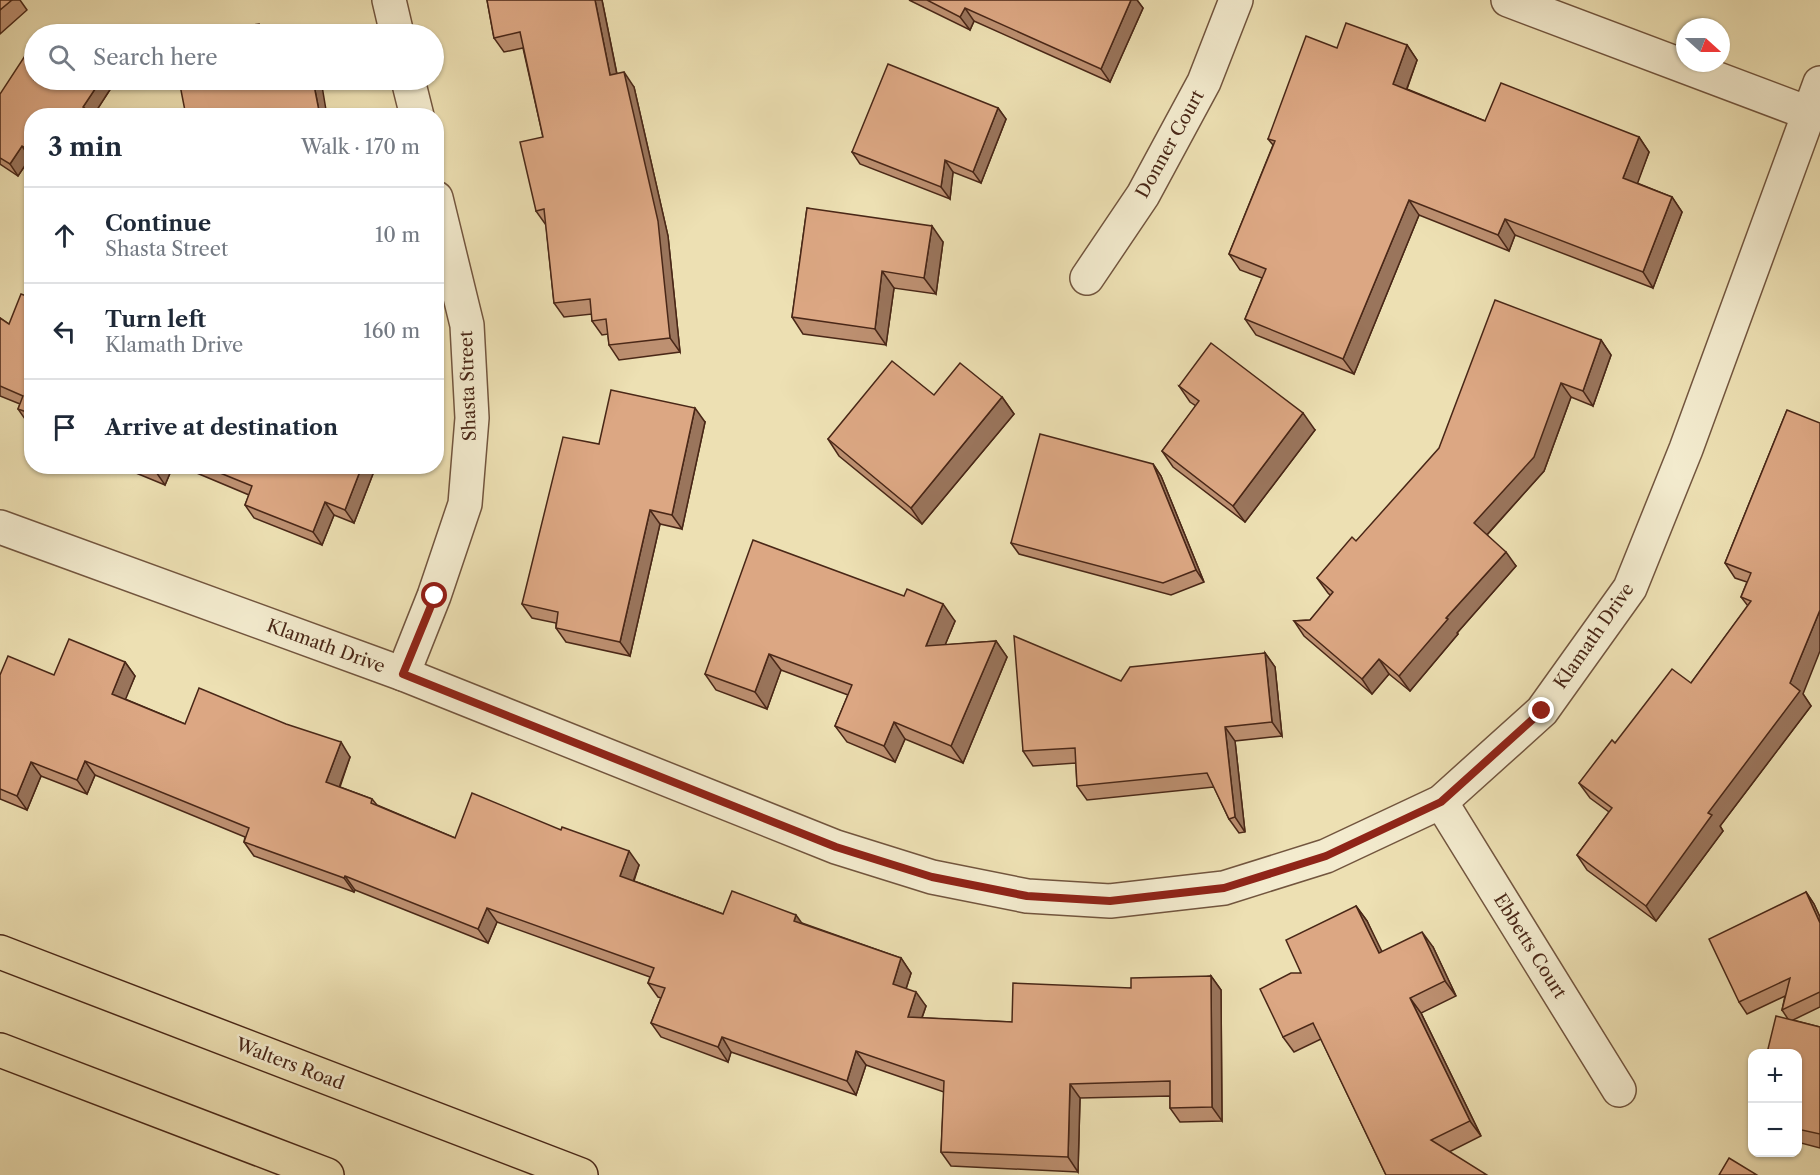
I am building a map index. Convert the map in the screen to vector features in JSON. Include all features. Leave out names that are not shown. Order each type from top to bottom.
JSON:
[{"type":"main road","name":"Walters Road","points":[[0,952],[581,1175]]},
{"type":"main road","points":[[0,1050],[327,1175]]},
{"type":"street","points":[[389,0],[395,24]]},
{"type":"street","name":"Donner Court","points":[[1087,278],[1143,195],[1204,82],[1236,0]]},
{"type":"street","points":[[1508,0],[1808,113]]},
{"type":"street","name":"Klamath Drive","points":[[0,527],[403,674],[836,847],[932,877],[1027,896],[1110,901],[1224,888],[1326,856],[1441,802],[1542,711],[1630,588],[1686,449],[1820,83]]},
{"type":"street","points":[[410,90],[415,108]]},
{"type":"street","name":"Shasta Street","points":[[403,674],[435,596],[465,504],[472,418],[467,325],[444,231]]},
{"type":"street","name":"Ebbetts Court","points":[[1441,802],[1619,1090]]},
{"type":"building","points":[[0,0],[12,0],[0,10]]},
{"type":"building","points":[[487,0],[595,0],[610,75],[624,72],[658,221],[670,338],[609,345],[606,319],[592,321],[590,299],[554,303],[544,209],[536,211],[520,142],[543,137],[520,32],[494,38]]},
{"type":"building","points":[[927,0],[1131,0],[1101,69],[965,8],[960,17]]},
{"type":"building","points":[[1346,23],[1407,45],[1393,84],[1485,121],[1501,83],[1639,137],[1623,178],[1672,197],[1643,272],[1505,219],[1498,235],[1409,200],[1343,359],[1245,319],[1266,269],[1229,254],[1275,141],[1268,139],[1306,36],[1337,48]]},
{"type":"building","points":[[24,57],[24,90],[94,90],[84,108],[24,108],[24,147],[22,146],[10,164],[0,158],[0,94]]},
{"type":"building","points":[[888,64],[998,108],[973,172],[945,160],[941,187],[852,152]]},
{"type":"building","points":[[181,90],[315,90],[318,108],[184,108]]},
{"type":"building","points":[[807,208],[932,226],[924,278],[882,271],[875,329],[792,317]]},
{"type":"building","points":[[21,294],[24,295],[24,411],[18,409],[23,396],[0,386],[0,318],[9,324]]},
{"type":"building","points":[[1495,300],[1601,340],[1583,391],[1561,383],[1534,457],[1474,523],[1506,552],[1446,618],[1448,619],[1399,676],[1379,659],[1362,679],[1294,621],[1310,620],[1333,592],[1317,578],[1352,537],[1356,541],[1439,448]]},
{"type":"building","points":[[1211,343],[1303,413],[1233,506],[1162,451],[1199,401],[1179,386]]},
{"type":"building","points":[[892,361],[934,395],[960,363],[1002,397],[911,508],[828,439]]},
{"type":"building","points":[[611,390],[695,408],[672,515],[650,510],[620,642],[556,628],[558,612],[522,604],[563,437],[599,444]]},
{"type":"building","points":[[1787,410],[1820,423],[1820,610],[1790,683],[1800,691],[1708,813],[1712,815],[1646,906],[1577,855],[1612,808],[1579,783],[1612,740],[1615,743],[1672,669],[1691,683],[1751,601],[1741,597],[1751,573],[1725,563]]},
{"type":"building","points":[[1040,434],[1153,464],[1196,570],[1163,583],[1011,543]]},
{"type":"building","points":[[223,474],[359,474],[345,510],[325,502],[313,532],[245,505],[252,486]]},
{"type":"building","points":[[753,540],[904,596],[907,589],[943,604],[926,646],[996,641],[951,746],[894,722],[884,746],[835,726],[852,685],[769,654],[755,692],[705,674]]},
{"type":"building","points":[[1014,636],[1121,681],[1130,667],[1265,653],[1272,722],[1225,727],[1235,817],[1229,819],[1207,773],[1077,786],[1075,748],[1023,751]]},
{"type":"building","points":[[69,639],[125,662],[112,694],[185,724],[199,688],[286,724],[341,742],[326,782],[372,799],[371,803],[455,838],[472,793],[561,830],[562,827],[629,851],[620,876],[723,914],[732,891],[796,915],[794,921],[901,958],[893,984],[916,992],[908,1017],[1012,1022],[1013,983],[1131,988],[1131,978],[1211,976],[1212,1107],[1170,1108],[1170,1081],[1070,1084],[1068,1157],[941,1152],[944,1081],[856,1051],[847,1081],[722,1037],[718,1047],[651,1023],[665,988],[648,983],[654,968],[487,908],[478,929],[345,876],[344,878],[244,842],[249,828],[85,761],[77,780],[31,762],[17,796],[0,789],[0,675],[8,656],[54,675]]},
{"type":"building","points":[[1806,892],[1820,923],[1820,992],[1782,1010],[1790,978],[1739,1002],[1709,939]]},
{"type":"building","points":[[1356,906],[1379,953],[1422,932],[1445,981],[1410,998],[1470,1121],[1431,1140],[1487,1175],[1386,1175],[1313,1023],[1283,1037],[1260,989],[1291,973],[1301,973],[1286,940]]},
{"type":"building","points":[[1776,1016],[1820,1027],[1820,1134],[1802,1130],[1802,1049],[1768,1049]]},
{"type":"building","points":[[1729,1158],[1757,1175],[1719,1175]]},
{"type":"route","points":[[435,596],[403,674],[836,847],[932,877],[1027,896],[1110,901],[1224,888],[1326,856],[1441,802],[1542,711]]}]
